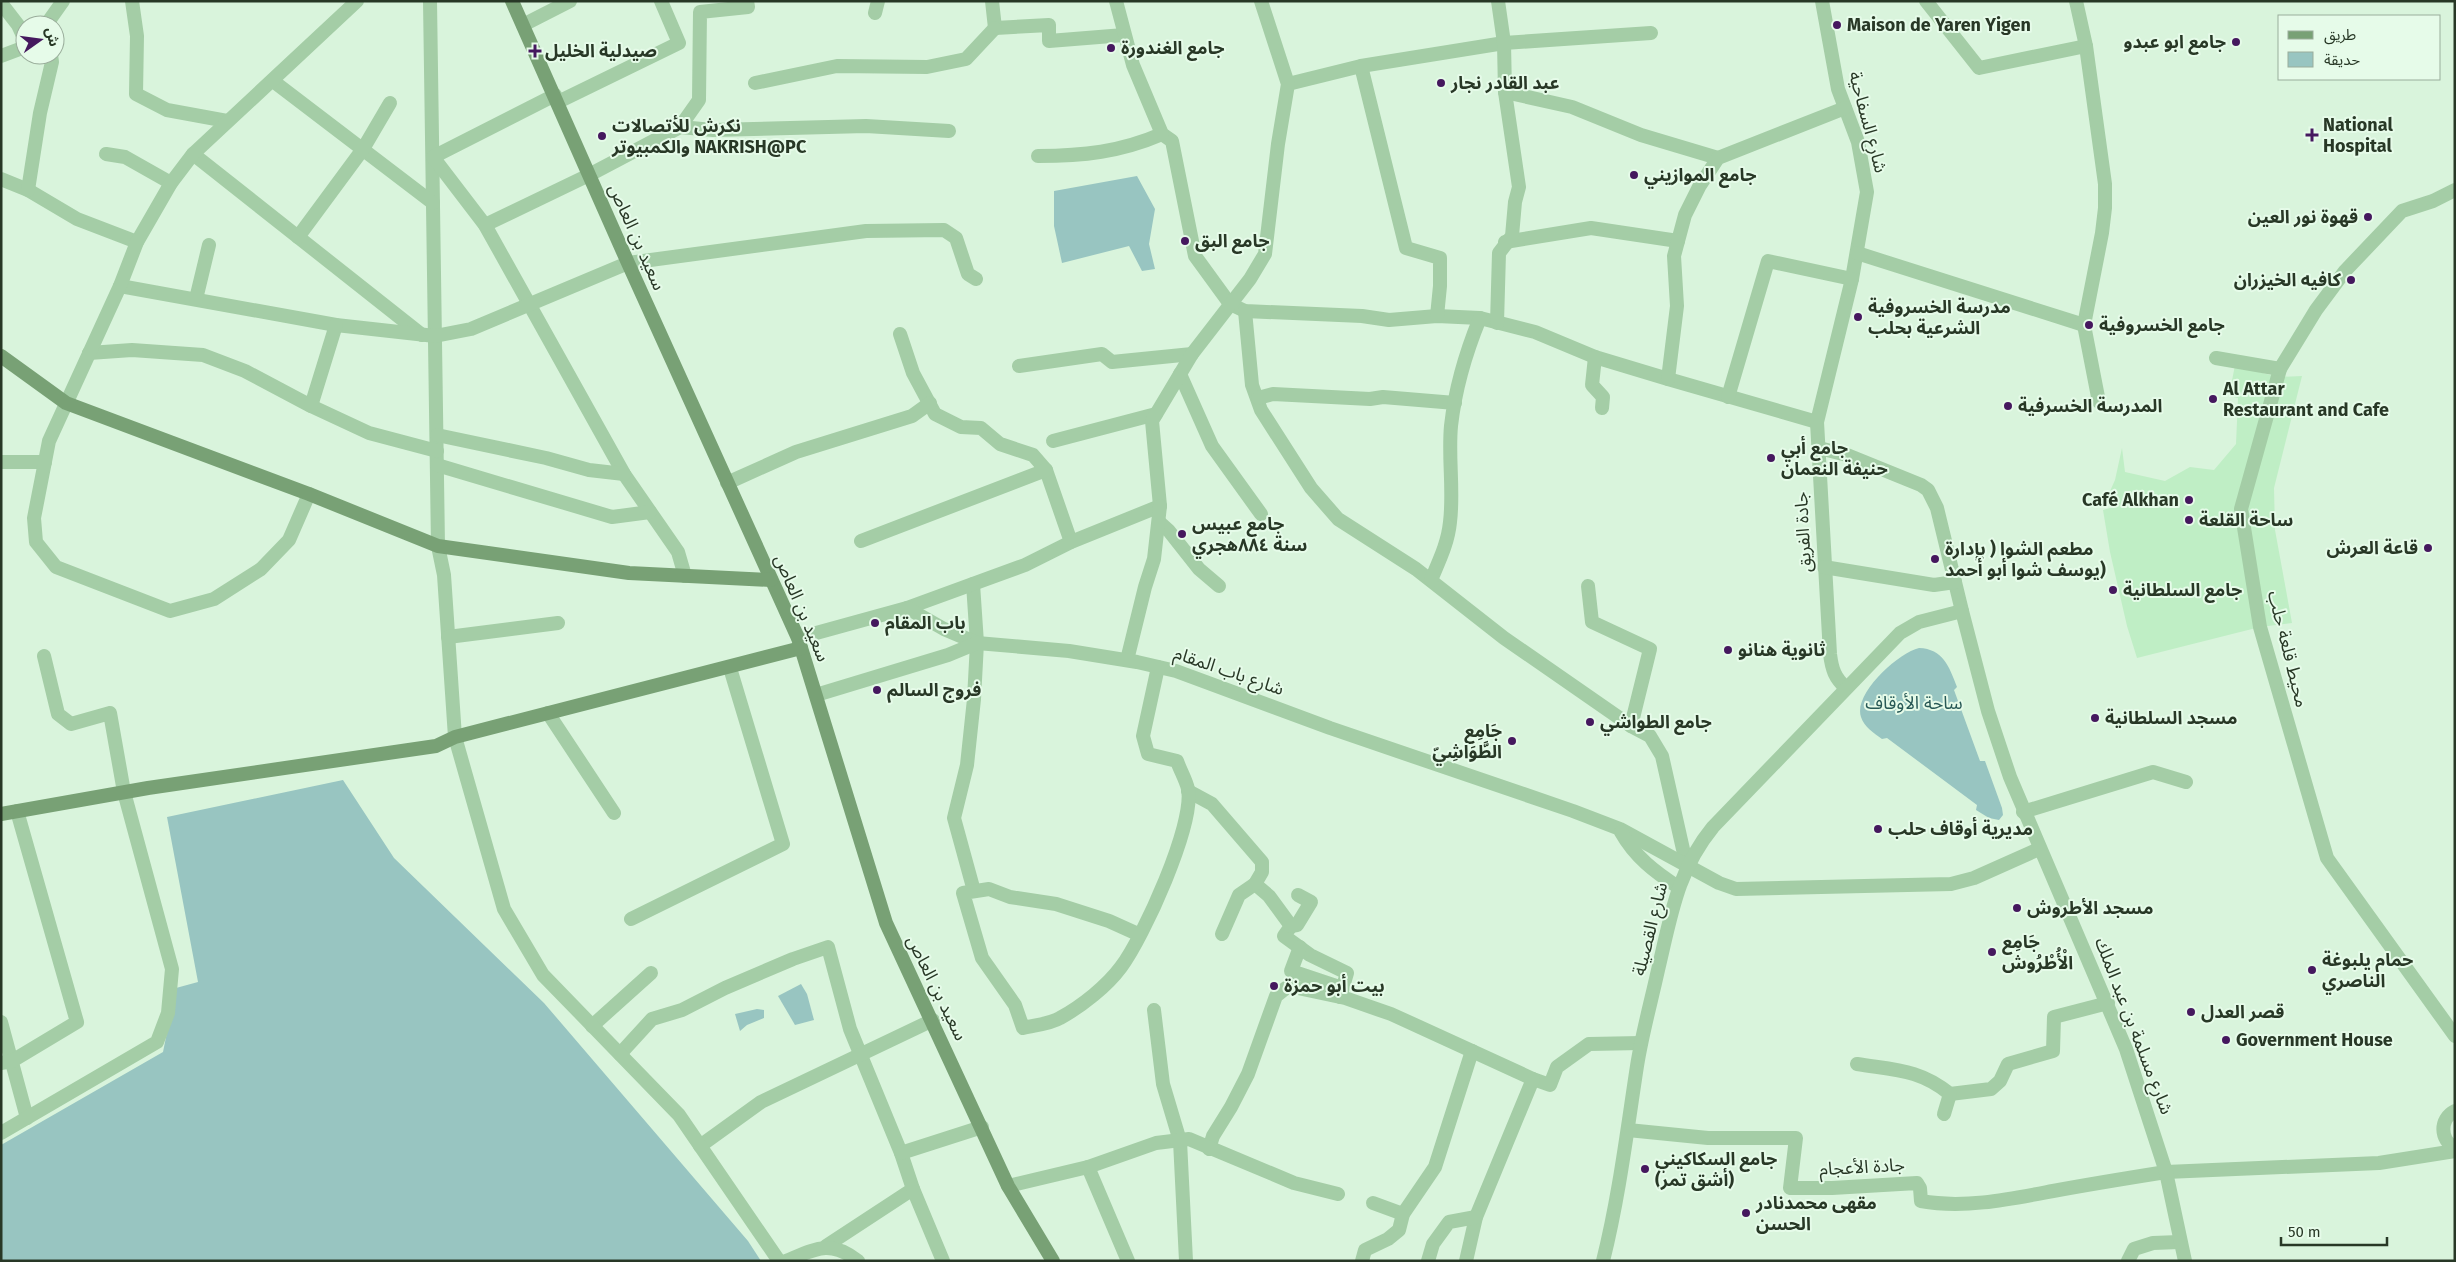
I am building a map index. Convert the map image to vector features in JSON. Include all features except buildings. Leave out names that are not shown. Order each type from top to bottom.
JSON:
[{"type":"main road","name":"سعيد بن العاص","points":[[512,1],[800,643],[886,923],[1008,1186],[1053,1261]]},
{"type":"main road","points":[[1,356],[66,403],[310,494],[438,546],[629,573],[771,580]]},
{"type":"main road","points":[[2,812],[436,746],[454,737],[730,668],[800,643]]},
{"type":"street","points":[[53,15],[63,1]]},
{"type":"street","points":[[132,1],[137,36],[136,94],[167,110],[227,122]]},
{"type":"street","points":[[430,1],[433,202],[429,336],[437,435],[438,546],[444,575],[454,737],[504,909],[543,975],[679,1115],[779,1261]]},
{"type":"street","points":[[523,25],[570,1]]},
{"type":"street","points":[[432,157],[679,43],[661,1]]},
{"type":"street","points":[[485,225],[589,175],[680,127],[699,100],[700,12],[748,7],[747,1]]},
{"type":"street","points":[[992,1],[995,28]]},
{"type":"street","points":[[1116,1],[1124,35],[1162,134],[1172,141],[1195,256],[1230,304],[1244,311],[1362,316],[1389,320],[1437,316],[1480,318],[1535,332],[1595,357],[1668,380],[1818,422]]},
{"type":"street","points":[[1127,660],[1154,559],[1159,522],[1160,506],[1152,421],[1192,354],[1250,279],[1265,254],[1278,144],[1288,84],[1261,1]]},
{"type":"street","points":[[1497,323],[1499,253],[1505,242],[1512,236],[1515,202],[1519,187],[1505,92],[1504,44],[1498,1]]},
{"type":"street","name":"شارع السفاحية","points":[[1822,1],[1838,89],[1858,142],[1867,192],[1857,253]]},
{"type":"street","points":[[1926,1],[1979,68],[2086,46]]},
{"type":"street","points":[[2076,1],[2086,46],[2105,184],[2105,208],[2084,325],[2099,402]]},
{"type":"street","points":[[310,494],[290,540],[261,569],[214,599],[170,611],[56,567],[36,542],[34,518],[49,441],[120,286],[137,242],[171,183],[193,154],[273,81],[355,2]]},
{"type":"street","points":[[1,3],[15,21]]},
{"type":"street","points":[[755,83],[837,66],[927,67],[966,59],[995,28],[1048,25],[1049,41],[1124,35]]},
{"type":"street","points":[[1288,84],[1360,66],[1504,44],[1651,32]]},
{"type":"street","points":[[1,56],[15,51]]},
{"type":"street","points":[[28,190],[40,113],[51,65]]},
{"type":"street","points":[[1360,66],[1406,248],[1440,258],[1437,316]]},
{"type":"street","points":[[273,81],[433,202]]},
{"type":"street","points":[[1505,92],[1572,107],[1642,135],[1718,158]]},
{"type":"street","points":[[298,237],[363,150],[390,103]]},
{"type":"street","points":[[1668,380],[1677,306],[1674,256],[1689,208],[1699,187],[1718,158],[1845,108]]},
{"type":"street","points":[[680,127],[713,130],[866,126],[949,131]]},
{"type":"street","points":[[1038,156],[1084,156],[1143,142],[1162,134]]},
{"type":"street","points":[[106,154],[125,157],[171,183]]},
{"type":"street","points":[[193,154],[298,237],[429,336]]},
{"type":"street","points":[[432,157],[485,225],[624,474],[678,552],[685,576]]},
{"type":"street","points":[[1,178],[28,190],[77,219],[137,242]]},
{"type":"street","name":"محيط قلعة حلب","points":[[2455,190],[2402,211],[2345,271],[2316,310],[2280,369],[2241,509],[2260,627],[2327,858],[2455,1036]]},
{"type":"street","points":[[120,286],[336,326],[429,336],[471,329],[628,263],[866,231],[938,228],[952,234],[956,238],[968,274],[976,279]]},
{"type":"street","points":[[1505,242],[1591,228],[1678,241]]},
{"type":"street","points":[[196,299],[209,245]]},
{"type":"street","points":[[1857,253],[2084,325]]},
{"type":"street","name":"جادة الفريق","points":[[1846,688],[1837,679],[1832,670],[1824,567],[1818,422],[1857,253]]},
{"type":"street","points":[[1728,397],[1768,261],[1852,280]]},
{"type":"street","points":[[1244,311],[1252,385],[1261,410],[1311,488],[1338,518],[1431,580],[1504,638],[1631,726],[1650,736],[1662,756],[1687,867]]},
{"type":"street","points":[[1431,580],[1445,549],[1450,522],[1451,427],[1455,403],[1470,341],[1480,318]]},
{"type":"street","points":[[311,406],[336,326]]},
{"type":"street","points":[[900,334],[913,373],[935,414],[961,427],[980,428],[1000,444],[1033,455],[1046,470],[1072,542]]},
{"type":"street","points":[[89,353],[132,350],[203,356],[245,371],[311,406],[369,433],[437,458],[604,515],[634,516],[650,512]]},
{"type":"street","points":[[1019,366],[1102,354],[1112,362],[1192,354]]},
{"type":"street","points":[[1595,357],[1592,385],[1603,397],[1602,408]]},
{"type":"street","points":[[2216,358],[2280,369]]},
{"type":"street","points":[[1180,374],[1212,446],[1261,514]]},
{"type":"street","points":[[1258,398],[1273,394],[1370,399],[1383,397],[1455,403]]},
{"type":"street","points":[[727,483],[796,452],[912,416],[930,403]]},
{"type":"street","points":[[1054,441],[1156,414]]},
{"type":"street","points":[[437,435],[546,458],[589,470],[624,474]]},
{"type":"street","name":"شارع مسلمة بن عبد الملك","points":[[1819,448],[1847,454],[1921,485],[1928,490],[1937,508],[1993,728],[2023,812],[2108,1003],[2126,1048],[2166,1172],[2179,1242],[2185,1261]]},
{"type":"street","points":[[1,462],[45,462]]},
{"type":"street","points":[[861,541],[1046,470]]},
{"type":"street","points":[[800,643],[907,608],[1025,565],[1072,542],[1160,506]]},
{"type":"street","points":[[1159,522],[1169,531],[1199,569],[1219,586]]},
{"type":"street","points":[[1824,567],[1934,585],[1955,582]]},
{"type":"street","points":[[973,584],[976,643],[974,699],[967,765],[954,818],[974,891]]},
{"type":"street","points":[[1588,586],[1592,622],[1650,649],[1631,726]]},
{"type":"street","points":[[907,608],[944,629],[976,643]]},
{"type":"street","name":"شارع القصيلة","points":[[1603,1261],[1628,1130],[1642,1043],[1670,913],[1678,887],[1687,867],[1713,826],[1846,688],[1905,630],[1919,622],[1962,611]]},
{"type":"street","points":[[448,637],[558,623]]},
{"type":"street","name":"شارع باب المقام","points":[[816,695],[948,655],[976,643],[1069,651],[1127,660],[1176,671],[1330,728],[1573,810],[1620,829],[1719,884],[1736,889],[1950,884],[1974,878],[2039,849]]},
{"type":"street","points":[[1,1133],[157,1042],[168,1013],[172,970],[124,792],[110,713],[71,724],[58,714],[44,656]]},
{"type":"street","points":[[1140,936],[1109,921],[1056,904],[1010,897],[989,889],[963,893],[982,958],[1015,1005],[1023,1028],[1059,1019],[1100,988],[1121,967],[1140,936],[1155,906],[1178,846],[1188,790],[1177,761],[1148,754],[1143,736],[1158,667]]},
{"type":"street","points":[[631,919],[783,844],[730,668]]},
{"type":"street","points":[[548,713],[614,814]]},
{"type":"street","points":[[2023,812],[2153,772],[2186,782]]},
{"type":"street","points":[[1188,790],[1212,804],[1262,862],[1262,872],[1255,884],[1239,895],[1222,934]]},
{"type":"street","points":[[7,1062],[77,1022],[17,811]]},
{"type":"street","points":[[1620,829],[1640,859],[1678,887]]},
{"type":"street","points":[[1255,884],[1269,896],[1291,926]]},
{"type":"street","points":[[1298,895],[1310,902],[1297,925],[1291,926],[1284,936],[1347,974],[1341,993]]},
{"type":"street","points":[[620,1054],[652,1019],[682,1010],[742,981],[828,947],[850,1029],[943,1261]]},
{"type":"street","points":[[1300,947],[1291,971],[1550,1085],[1557,1067],[1589,1044],[1642,1043]]},
{"type":"street","points":[[592,1026],[651,973]]},
{"type":"street","points":[[1209,1149],[1213,1136],[1248,1074],[1280,991],[1293,987],[1341,993]]},
{"type":"street","points":[[1857,1064],[1917,1073],[1936,1082],[1950,1094],[1991,1089],[2000,1081],[2008,1064],[2053,1051],[2054,1018],[2108,1003]]},
{"type":"street","points":[[1154,1010],[1163,1084],[1180,1141],[1186,1261]]},
{"type":"street","points":[[700,1146],[761,1102],[932,1020]]},
{"type":"street","points":[[1,1022],[7,1062],[28,1118]]},
{"type":"street","points":[[1362,1261],[1365,1250],[1388,1239],[1400,1230],[1403,1214],[1435,1167],[1472,1051]]},
{"type":"street","points":[[1466,1261],[1476,1217],[1533,1079]]},
{"type":"street","points":[[1944,1114],[1950,1094]]},
{"type":"street","points":[[2455,1111],[2446,1119],[2443,1126],[2446,1141],[2455,1150]]},
{"type":"street","points":[[901,1153],[982,1127]]},
{"type":"street","name":"جادة الأعجام","points":[[1628,1130],[1708,1138],[1796,1138],[1790,1188],[1832,1188],[1917,1183],[1920,1188],[1921,1202],[1930,1203],[1979,1203],[2166,1172]]},
{"type":"street","points":[[1008,1186],[1088,1167],[1156,1143],[1189,1140],[1294,1183],[1338,1194]]},
{"type":"street","points":[[2166,1172],[2378,1163],[2455,1150]]},
{"type":"street","points":[[1088,1167],[1128,1261]]},
{"type":"street","points":[[786,1261],[826,1246],[913,1189]]},
{"type":"street","points":[[1373,1203],[1403,1214]]},
{"type":"street","points":[[1428,1261],[1433,1244],[1449,1222],[1476,1217]]},
{"type":"street","points":[[2128,1261],[2134,1249],[2153,1243],[2179,1242]]},
{"type":"street","points":[[826,1246],[838,1249],[858,1261]]},
{"type":"green space","points":[[1137,176],[1155,209],[1149,244],[1155,269],[1142,271],[1129,246],[1062,263],[1054,226],[1054,191]]},
{"type":"green space","name":"ساحة الأوقاف","points":[[1919,648],[1927,649],[1939,655],[1951,672],[1957,687],[1954,690],[1980,761],[1985,761],[2002,808],[2003,815],[1999,820],[1989,818],[1976,810],[1977,805],[1887,738],[1882,739],[1862,721],[1860,708],[1870,686],[1889,666],[1910,651]]},
{"type":"green space","points":[[343,780],[394,858],[544,1003],[748,1241],[761,1261],[1,1261],[1,1145],[163,1052],[176,988],[198,982],[167,817]]},
{"type":"green space","points":[[801,984],[807,994],[814,1020],[795,1025],[778,996]]},
{"type":"green space","points":[[757,1009],[764,1010],[764,1018],[747,1025],[740,1031],[735,1014]]},
{"type":"shaded area","name":"ساحة القلعة","points":[[2235,365],[2277,377],[2302,376],[2274,488],[2275,530],[2292,623],[2260,627],[2137,658],[2127,626],[2110,552],[2103,510],[2117,506],[2107,498],[2115,480],[2122,448],[2125,472],[2165,481],[2190,467],[2214,470],[2236,444],[2238,398],[2229,396]]},
{"type":"place","name":"Maison de Yaren Yigen","points":[[1837,25]]},
{"type":"place","name":"جامع ابو عبدو","points":[[2236,42]]},
{"type":"place","name":"جامع الغندورة","points":[[1111,48]]},
{"type":"place","name":"صيدلية الخليل","points":[[535,51]]},
{"type":"place","name":"عبد القادر نجار","points":[[1441,83]]},
{"type":"place","name":"National Hospital","points":[[2312,135]]},
{"type":"place","name":"نكرش للأتصالات والكمبيوتر NAKRISH@PC","points":[[602,136]]},
{"type":"place","name":"جامع الموازيني","points":[[1634,175]]},
{"type":"place","name":"قهوة نور العين","points":[[2368,217]]},
{"type":"place","name":"جامع البق","points":[[1185,241]]},
{"type":"place","name":"كافيه الخيزران","points":[[2351,280]]},
{"type":"place","name":"مدرسة الخسروفية الشرعية بحلب","points":[[1858,317]]},
{"type":"place","name":"جامع الخسروفية","points":[[2089,325]]},
{"type":"place","name":"Al Attar Restaurant and Cafe","points":[[2213,399]]},
{"type":"place","name":"المدرسة الخسرفية","points":[[2008,406]]},
{"type":"place","name":"جامع أبي حنيفة النعمان","points":[[1771,458]]},
{"type":"place","name":"Café Alkhan","points":[[2189,500]]},
{"type":"place","name":"ساحة القلعة","points":[[2189,520]]},
{"type":"place","name":"جامع عبيس سنة ٨٨٤هجري","points":[[1182,534]]},
{"type":"place","name":"قاعة العرش","points":[[2428,548]]},
{"type":"place","name":"مطعم الشوا ( بإدارة يوسف شوا أبو أحمد)","points":[[1935,559]]},
{"type":"place","name":"جامع السلطانية","points":[[2113,590]]},
{"type":"place","name":"باب المقام","points":[[875,623]]},
{"type":"place","name":"ثانوية هنانو","points":[[1728,650]]},
{"type":"place","name":"فروج السالم","points":[[877,690]]},
{"type":"place","name":"مسجد السلطانية","points":[[2095,718]]},
{"type":"place","name":"جامع الطواشي","points":[[1590,722]]},
{"type":"place","name":"جَامِع الطَّوَاشِيّ","points":[[1512,741]]},
{"type":"place","name":"مديرية أوقاف حلب","points":[[1878,829]]},
{"type":"place","name":"مسجد الأطروش","points":[[2017,908]]},
{"type":"place","name":"جَامِع الْأُطْرُوش","points":[[1992,952]]},
{"type":"place","name":"حمام يلبوغة الناصري","points":[[2312,970]]},
{"type":"place","name":"بيت أبو حمزة","points":[[1274,986]]},
{"type":"place","name":"قصر العدل","points":[[2191,1012]]},
{"type":"place","name":"Government House","points":[[2226,1040]]},
{"type":"place","name":"جامع السكاكيني (أشق تمر)","points":[[1645,1169]]},
{"type":"place","name":"مقهى محمدنادر الحسن","points":[[1746,1213]]}]
